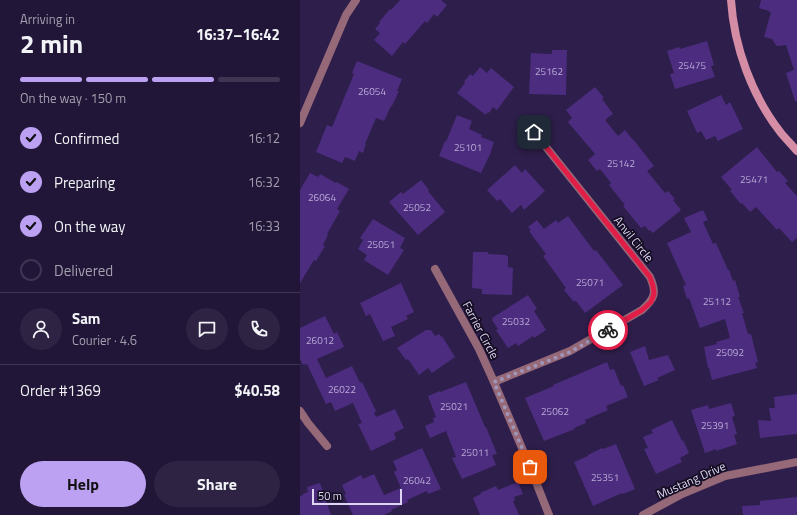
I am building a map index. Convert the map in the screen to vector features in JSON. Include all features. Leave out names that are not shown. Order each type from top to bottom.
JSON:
[{"type":"street","points":[[300,122],[346,15],[356,0]]},
{"type":"street","points":[[731,0],[739,48],[749,77],[762,105],[780,132],[797,151]]},
{"type":"street","name":"Anvil Circle","points":[[494,382],[570,352],[642,310],[651,302],[654,294],[650,277],[534,132]]},
{"type":"street","name":"Farrier Circle","points":[[435,269],[479,349],[549,515]]},
{"type":"street","points":[[300,411],[308,424],[328,446]]},
{"type":"street","name":"Mustang Drive","points":[[643,515],[682,494],[725,476],[797,462]]},
{"type":"building","points":[[400,0],[441,0],[447,5],[437,17],[434,14],[427,23],[425,21],[405,44],[403,42],[392,56],[374,40],[380,33],[375,29],[390,9],[391,10]]},
{"type":"building","points":[[761,0],[797,0],[797,101],[795,101],[786,73],[794,70],[786,45],[777,46],[772,39],[764,37],[771,12],[759,8]]},
{"type":"building","points":[[707,41],[714,65],[711,66],[715,77],[675,89],[670,74],[674,73],[667,51],[679,47],[680,49]]},
{"type":"building","points":[[552,50],[567,50],[566,95],[529,94],[531,53],[552,54]]},
{"type":"building","points":[[357,61],[402,79],[397,91],[399,91],[384,121],[376,118],[365,144],[363,153],[359,151],[355,161],[345,157],[342,163],[316,152],[327,125],[332,127],[354,74],[352,73]]},
{"type":"building","points":[[480,67],[487,73],[491,68],[514,87],[497,110],[493,107],[486,115],[457,93],[470,74],[473,76]]},
{"type":"building","points":[[595,87],[604,98],[602,99],[613,114],[605,120],[618,136],[625,130],[633,139],[654,166],[647,171],[665,193],[668,191],[675,199],[673,200],[681,210],[653,233],[645,226],[641,228],[623,206],[625,205],[609,185],[611,183],[600,169],[597,171],[588,160],[595,154],[568,122],[572,118],[566,110]]},
{"type":"building","points":[[721,95],[726,105],[730,102],[743,129],[718,141],[715,136],[706,140],[701,131],[697,133],[687,111]]},
{"type":"building","points":[[457,115],[472,121],[469,129],[482,135],[481,137],[494,142],[481,173],[439,156]]},
{"type":"building","points":[[757,147],[777,172],[779,171],[788,181],[785,183],[797,196],[797,238],[792,242],[779,228],[777,230],[756,207],[750,212],[742,203],[741,204],[721,177]]},
{"type":"building","points":[[515,165],[522,173],[525,169],[545,191],[524,210],[521,205],[512,213],[500,199],[497,201],[487,190]]},
{"type":"building","points":[[310,173],[318,177],[320,174],[349,189],[337,209],[340,211],[327,234],[328,235],[323,245],[325,246],[316,261],[314,260],[300,283],[300,190]]},
{"type":"building","points":[[421,180],[445,212],[418,235],[389,202],[401,192],[403,194]]},
{"type":"building","points":[[703,210],[708,220],[703,222],[713,244],[716,243],[733,281],[735,280],[740,297],[738,297],[744,313],[742,313],[748,334],[751,334],[758,362],[755,363],[757,368],[712,380],[704,347],[717,344],[716,342],[730,338],[725,319],[700,328],[689,298],[687,299],[683,286],[686,285],[667,243],[691,232],[684,218]]},
{"type":"building","points":[[568,216],[594,251],[596,250],[623,285],[585,313],[576,301],[574,302],[564,290],[566,288],[543,256],[546,254],[529,231],[531,230],[528,227],[537,220],[544,229],[556,220],[558,223]]},
{"type":"building","points":[[373,219],[405,238],[400,248],[404,250],[388,275],[364,260],[367,255],[358,249],[363,240],[360,238]]},
{"type":"building","points":[[473,252],[488,252],[488,254],[508,256],[508,267],[513,268],[512,295],[482,294],[482,289],[472,288]]},
{"type":"building","points":[[401,283],[414,312],[406,316],[408,319],[391,327],[395,336],[383,341],[370,314],[366,316],[360,303]]},
{"type":"building","points":[[528,295],[537,309],[534,311],[546,330],[534,338],[533,336],[518,346],[516,343],[508,348],[496,330],[498,329],[492,318]]},
{"type":"building","points":[[325,316],[334,334],[337,332],[344,347],[317,359],[326,378],[352,366],[360,383],[362,382],[376,411],[374,413],[376,417],[395,409],[404,428],[394,433],[396,439],[371,451],[358,424],[362,423],[353,403],[335,411],[331,402],[326,404],[307,364],[303,365],[300,359],[300,328]]},
{"type":"building","points":[[426,330],[431,330],[435,336],[439,334],[441,337],[442,336],[455,357],[432,373],[428,368],[419,375],[408,359],[406,360],[397,348]]},
{"type":"building","points":[[645,346],[649,360],[668,355],[675,370],[657,378],[659,380],[644,386],[630,352]]},
{"type":"building","points":[[607,362],[610,370],[614,369],[621,386],[623,385],[628,397],[606,406],[608,410],[585,420],[586,423],[574,428],[575,429],[544,441],[525,398]]},
{"type":"building","points":[[466,382],[497,454],[492,455],[496,465],[462,479],[452,458],[456,457],[446,431],[430,438],[425,426],[434,422],[433,418],[436,417],[428,396]]},
{"type":"building","points":[[797,394],[797,434],[760,438],[758,420],[771,421],[769,408],[775,408],[774,397]]},
{"type":"building","points":[[731,403],[735,416],[732,417],[737,434],[734,435],[737,444],[705,453],[691,410],[708,405],[709,409]]},
{"type":"building","points":[[672,420],[689,453],[680,458],[682,462],[656,474],[644,449],[648,448],[643,437],[653,433],[651,430]]},
{"type":"building","points":[[616,444],[635,489],[593,506],[574,462],[602,448],[603,449]]},
{"type":"building","points":[[422,448],[441,489],[428,494],[427,491],[407,500],[408,502],[384,515],[353,515],[344,495],[346,494],[342,485],[361,475],[363,479],[374,474],[384,495],[401,488],[394,472],[397,470],[393,461]]},
{"type":"building","points":[[518,482],[523,494],[514,497],[515,500],[513,501],[519,515],[480,515],[473,498],[496,486],[498,490]]},
{"type":"building","points":[[320,483],[331,515],[300,515],[300,496],[308,492],[307,487]]},
{"type":"building","points":[[797,497],[797,515],[743,515],[742,506],[760,505],[760,501]]},
{"type":"way so far","points":[[530,467],[494,382],[570,352],[608,330]]},
{"type":"route","points":[[534,132],[650,277],[654,294],[651,302],[642,310],[608,330]]}]
